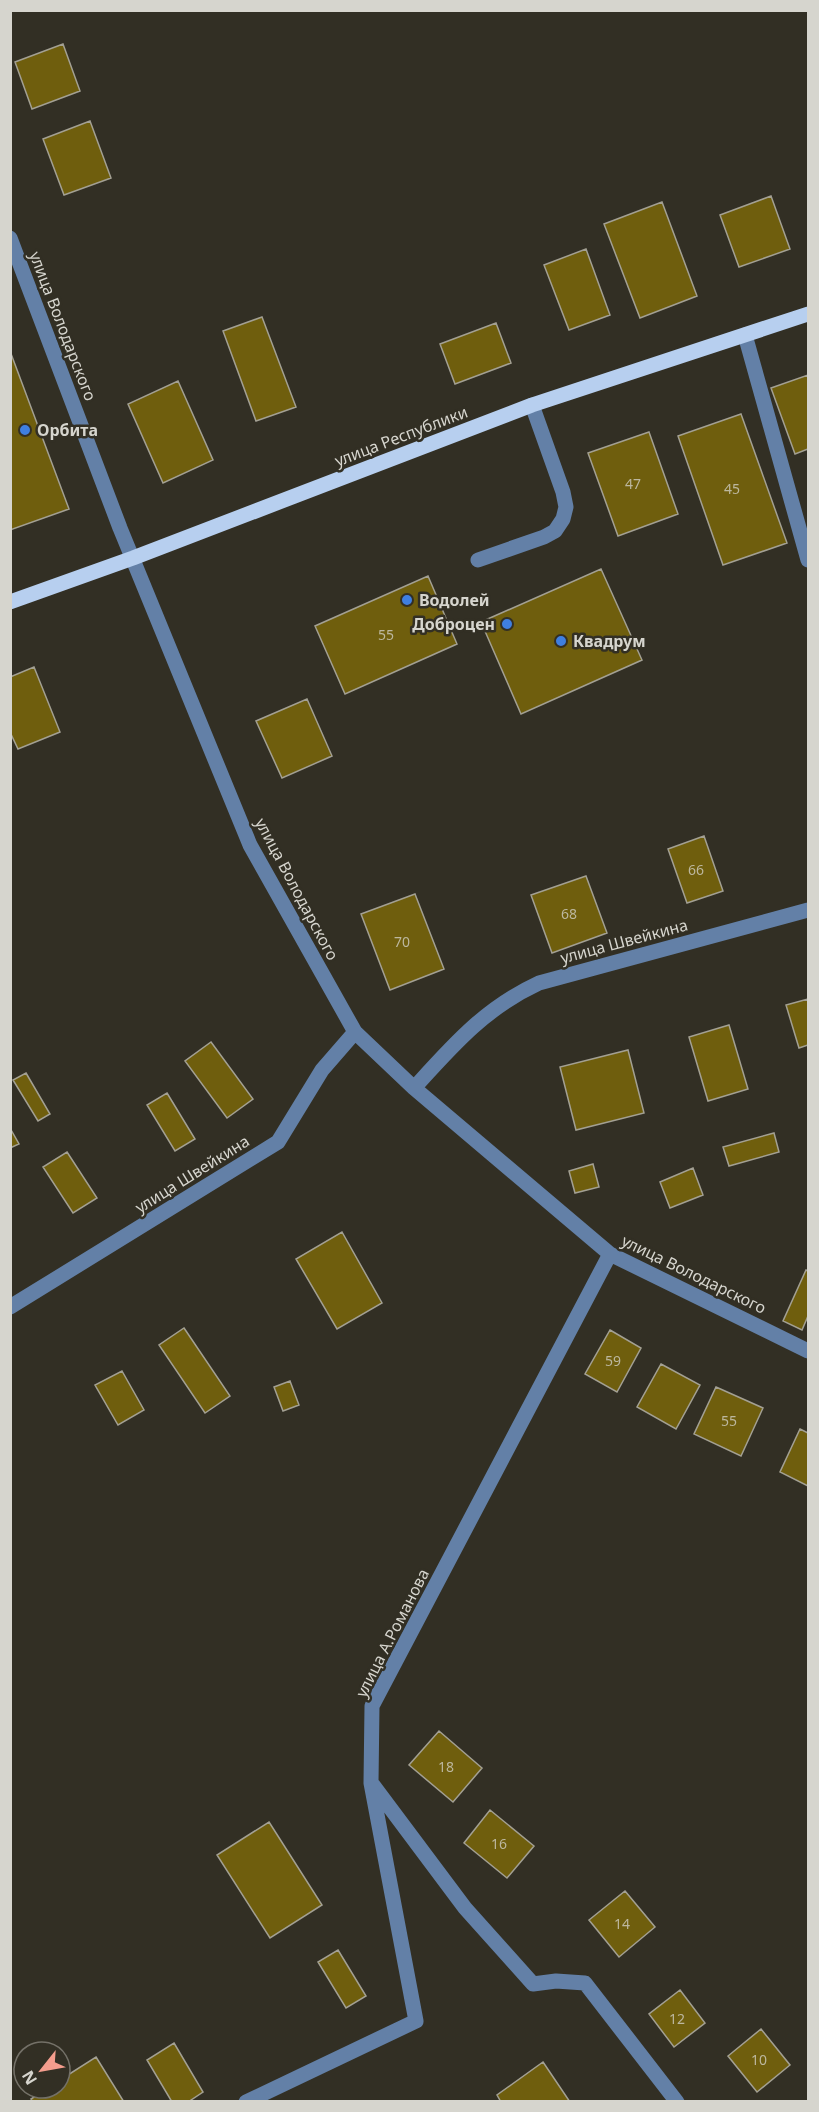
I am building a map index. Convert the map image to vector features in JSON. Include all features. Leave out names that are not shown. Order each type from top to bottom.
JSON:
[{"type":"main road","name":"улица Республики","points":[[10,602],[133,558],[532,405],[808,314]]},
{"type":"street","name":"улица Володарского","points":[[10,238],[133,558],[250,845],[355,1032],[414,1089],[610,1254],[808,1351]]},
{"type":"street","points":[[745,335],[808,560]]},
{"type":"street","points":[[478,560],[544,537],[555,531],[563,519],[566,507],[563,492],[532,405]]},
{"type":"street","name":"улица Швейкина","points":[[414,1089],[455,1043],[475,1024],[514,994],[539,983],[808,910]]},
{"type":"street","name":"улица Швейкина","points":[[10,1307],[278,1142],[322,1070],[355,1032]]},
{"type":"street","name":"улица А.Романова","points":[[246,2102],[416,2021],[371,1783],[372,1706],[610,1254]]},
{"type":"street","points":[[371,1783],[465,1908],[533,1984],[555,1981],[585,1983],[677,2102]]},
{"type":"building","points":[[63,44],[80,91],[32,109],[15,62]]},
{"type":"building","points":[[90,121],[111,178],[64,195],[43,139]]},
{"type":"building","points":[[771,196],[790,249],[739,267],[720,215]]},
{"type":"building","points":[[662,202],[697,296],[640,318],[604,224]]},
{"type":"building","points":[[586,249],[610,315],[569,330],[544,265]]},
{"type":"building","points":[[262,317],[296,407],[256,421],[223,331]]},
{"type":"building","points":[[496,323],[511,363],[455,384],[440,344]]},
{"type":"building","name":"Орбита","points":[[10,351],[69,509],[10,530]]},
{"type":"building","points":[[808,375],[808,449],[795,454],[771,388]]},
{"type":"building","points":[[178,381],[213,460],[163,483],[128,404]]},
{"type":"building","points":[[741,414],[787,543],[723,565],[678,436]]},
{"type":"building","points":[[649,432],[678,514],[618,536],[588,453]]},
{"type":"building","name":"Квадрум","points":[[601,569],[642,660],[521,714],[481,622]]},
{"type":"building","points":[[428,576],[457,644],[345,694],[315,626]]},
{"type":"building","points":[[34,667],[60,732],[18,749],[10,732],[10,677]]},
{"type":"building","points":[[307,699],[332,756],[282,778],[256,721]]},
{"type":"building","points":[[704,836],[723,891],[687,903],[668,849]]},
{"type":"building","points":[[586,876],[607,933],[552,953],[531,895]]},
{"type":"building","points":[[415,894],[444,969],[390,990],[361,914]]},
{"type":"building","points":[[808,999],[808,1045],[799,1048],[786,1005]]},
{"type":"building","points":[[729,1025],[748,1089],[708,1101],[689,1037]]},
{"type":"building","points":[[211,1042],[253,1099],[227,1118],[185,1061]]},
{"type":"building","points":[[628,1050],[644,1113],[576,1130],[560,1067]]},
{"type":"building","points":[[26,1073],[50,1114],[38,1121],[13,1080]]},
{"type":"building","points":[[167,1093],[195,1139],[175,1151],[147,1105]]},
{"type":"building","points":[[10,1128],[19,1144],[10,1148]]},
{"type":"building","points":[[774,1133],[779,1152],[729,1166],[723,1147]]},
{"type":"building","points":[[67,1152],[97,1198],[73,1213],[43,1167]]},
{"type":"building","points":[[593,1164],[599,1187],[575,1193],[569,1171]]},
{"type":"building","points":[[693,1168],[703,1195],[670,1208],[660,1182]]},
{"type":"building","points":[[342,1232],[382,1303],[337,1329],[296,1259]]},
{"type":"building","points":[[806,1270],[808,1271],[808,1316],[802,1330],[783,1321]]},
{"type":"building","points":[[184,1328],[230,1396],[205,1413],[159,1345]]},
{"type":"building","points":[[610,1330],[641,1348],[617,1392],[585,1374]]},
{"type":"building","points":[[661,1364],[700,1385],[676,1429],[637,1407]]},
{"type":"building","points":[[122,1371],[144,1410],[118,1425],[95,1385]]},
{"type":"building","points":[[290,1381],[299,1405],[283,1411],[274,1387]]},
{"type":"building","points":[[716,1387],[763,1408],[741,1456],[694,1434]]},
{"type":"building","points":[[800,1429],[808,1433],[808,1486],[780,1472]]},
{"type":"building","points":[[439,1731],[482,1768],[453,1802],[409,1765]]},
{"type":"building","points":[[490,1810],[534,1846],[507,1878],[464,1843]]},
{"type":"building","points":[[269,1822],[322,1905],[270,1938],[217,1855]]},
{"type":"building","points":[[625,1891],[655,1927],[619,1957],[589,1920]]},
{"type":"building","points":[[338,1950],[366,1996],[346,2008],[318,1962]]},
{"type":"building","points":[[680,1990],[705,2023],[674,2047],[649,2014]]},
{"type":"building","points":[[761,2029],[790,2065],[757,2092],[728,2056]]},
{"type":"building","points":[[174,2043],[203,2092],[188,2102],[172,2102],[147,2060]]},
{"type":"building","points":[[96,2057],[124,2102],[33,2102],[32,2100],[72,2100],[72,2072]]},
{"type":"building","points":[[543,2062],[570,2102],[501,2102],[497,2095]]},
{"type":"place","name":"Орбита","points":[[25,430]]},
{"type":"place","name":"Водолей","points":[[407,600]]},
{"type":"place","name":"Доброцен","points":[[507,624]]},
{"type":"place","name":"Квадрум","points":[[561,641]]}]
